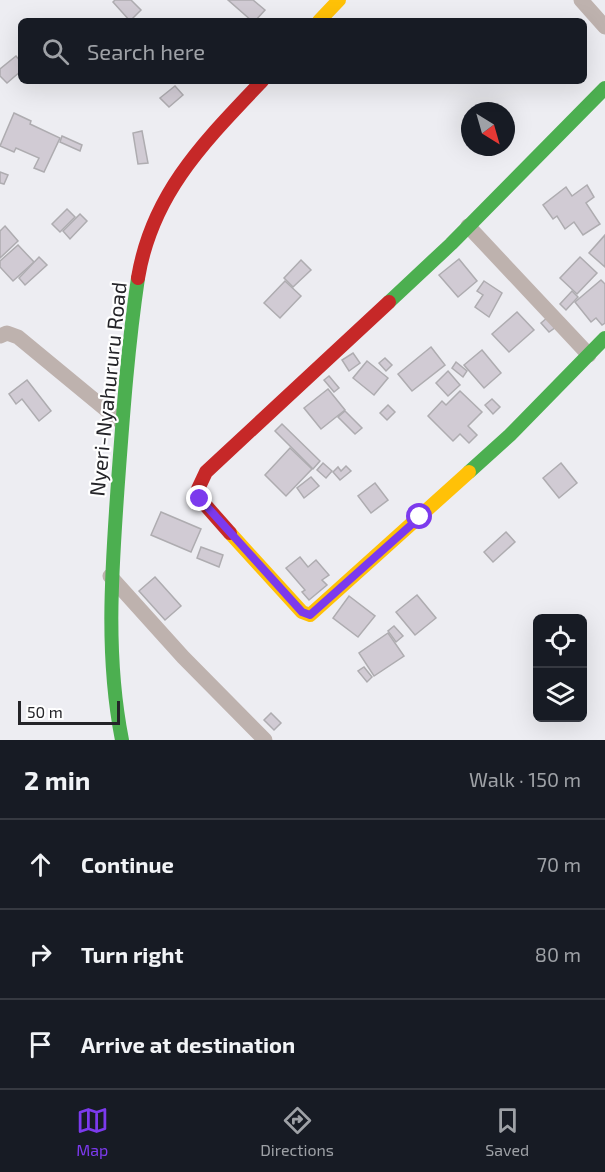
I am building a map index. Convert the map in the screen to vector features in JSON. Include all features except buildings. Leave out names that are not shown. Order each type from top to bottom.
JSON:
[{"type":"street","points":[[322,18],[339,0]]},
{"type":"street","points":[[581,0],[605,27]]},
{"type":"street","name":"Nyeri-Nyahururu Road","points":[[122,740],[113,681],[110,576],[121,422],[141,255],[154,218],[179,177],[212,135],[259,84]]},
{"type":"street","points":[[605,88],[468,226],[302,385],[206,472],[198,489],[200,499],[302,612],[310,615],[319,610],[510,435],[605,338]]},
{"type":"street","points":[[468,226],[589,355]]},
{"type":"street","points":[[0,336],[7,333],[18,337],[121,422]]},
{"type":"street","points":[[110,576],[183,657],[265,740]]},
{"type":"traffic: fast","points":[[389,302],[451,244],[605,88]]},
{"type":"traffic: fast","points":[[122,740],[113,676],[112,579],[124,405],[138,278]]},
{"type":"traffic: fast","points":[[469,472],[510,435],[605,338]]},
{"type":"traffic: slow","points":[[322,18],[339,0]]},
{"type":"traffic: slow","points":[[230,533],[302,612],[310,615],[469,472]]},
{"type":"traffic: jam","points":[[138,278],[145,248],[168,194],[201,147],[259,84]]},
{"type":"traffic: jam","points":[[230,533],[200,499],[198,489],[206,472],[389,302]]},
{"type":"route","points":[[200,499],[302,612],[310,615],[319,610],[420,517]]}]
